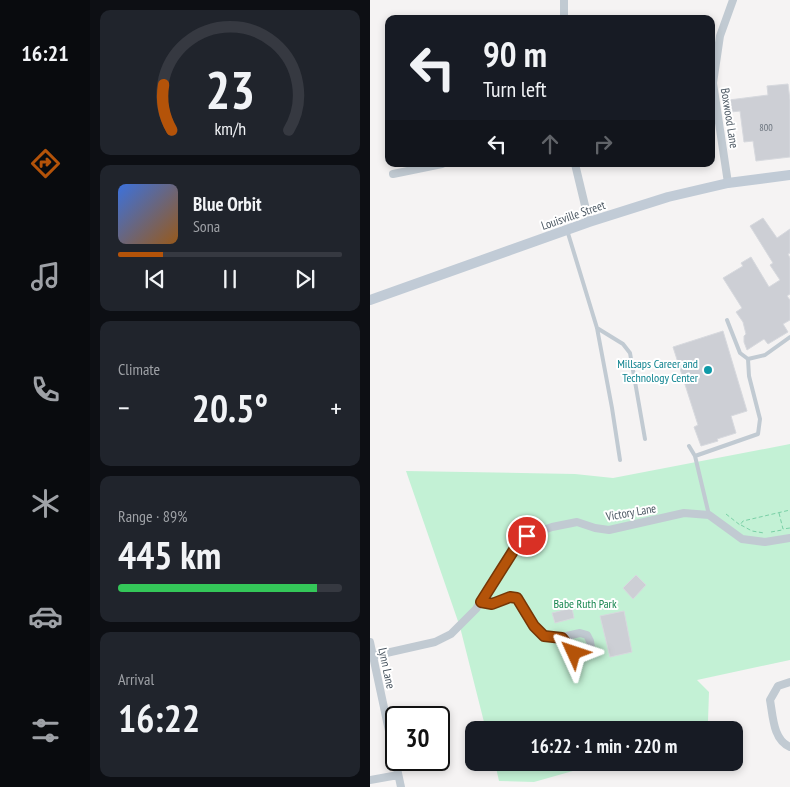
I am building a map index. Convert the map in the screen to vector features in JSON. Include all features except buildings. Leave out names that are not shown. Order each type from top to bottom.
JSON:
[{"type":"main road","name":"Louisville Street","points":[[370,300],[589,222],[668,197],[728,183],[790,174]]},
{"type":"street","points":[[564,0],[564,15]]},
{"type":"street","name":"Boxwood Lane","points":[[715,70],[720,36],[733,0]]},
{"type":"street","name":"Boxwood Lane","points":[[715,96],[728,183]]},
{"type":"street","points":[[393,174],[427,167]]},
{"type":"street","points":[[575,167],[589,222]]},
{"type":"street","name":"Victory Lane","points":[[373,656],[435,642],[460,627],[481,602],[517,545],[527,536],[552,527],[577,522],[609,530],[684,513],[709,515]]},
{"type":"street","points":[[709,515],[742,539],[765,542],[790,538]]},
{"type":"street","points":[[481,602],[492,604],[510,597],[517,598],[534,626],[544,636],[562,638]]},
{"type":"street","name":"Lynn Lane","points":[[370,642],[400,787]]},
{"type":"street","points":[[790,682],[778,686],[770,700],[777,733],[781,742],[790,747]]},
{"type":"street","points":[[370,780],[398,775]]},
{"type":"lane","points":[[566,230],[597,328],[620,460]]},
{"type":"lane","points":[[695,456],[758,434],[760,419],[749,376],[748,359],[740,353],[727,320]]},
{"type":"lane","points":[[597,328],[623,344],[630,352],[645,439]]},
{"type":"lane","points":[[748,359],[765,355],[790,337]]},
{"type":"lane","points":[[689,446],[695,456],[709,515]]},
{"type":"path","points":[[740,525],[743,521],[790,510]]},
{"type":"path","points":[[779,513],[783,530]]},
{"type":"path","points":[[726,514],[740,525],[752,531],[764,533]]},
{"type":"path","points":[[771,532],[790,528]]},
{"type":"green space","name":"Babe Ruth Park","points":[[790,444],[790,660],[697,680],[709,692],[708,721],[484,721],[460,627],[406,471],[575,474],[613,478]]},
{"type":"green space","points":[[497,771],[573,771],[534,782],[499,781]]},
{"type":"place","name":"Millsaps Career and Technology Center","points":[[708,370]]},
{"type":"route","points":[[527,536],[517,545],[481,602],[492,604],[510,597],[517,598],[534,626],[544,636],[562,638],[574,653]]}]
